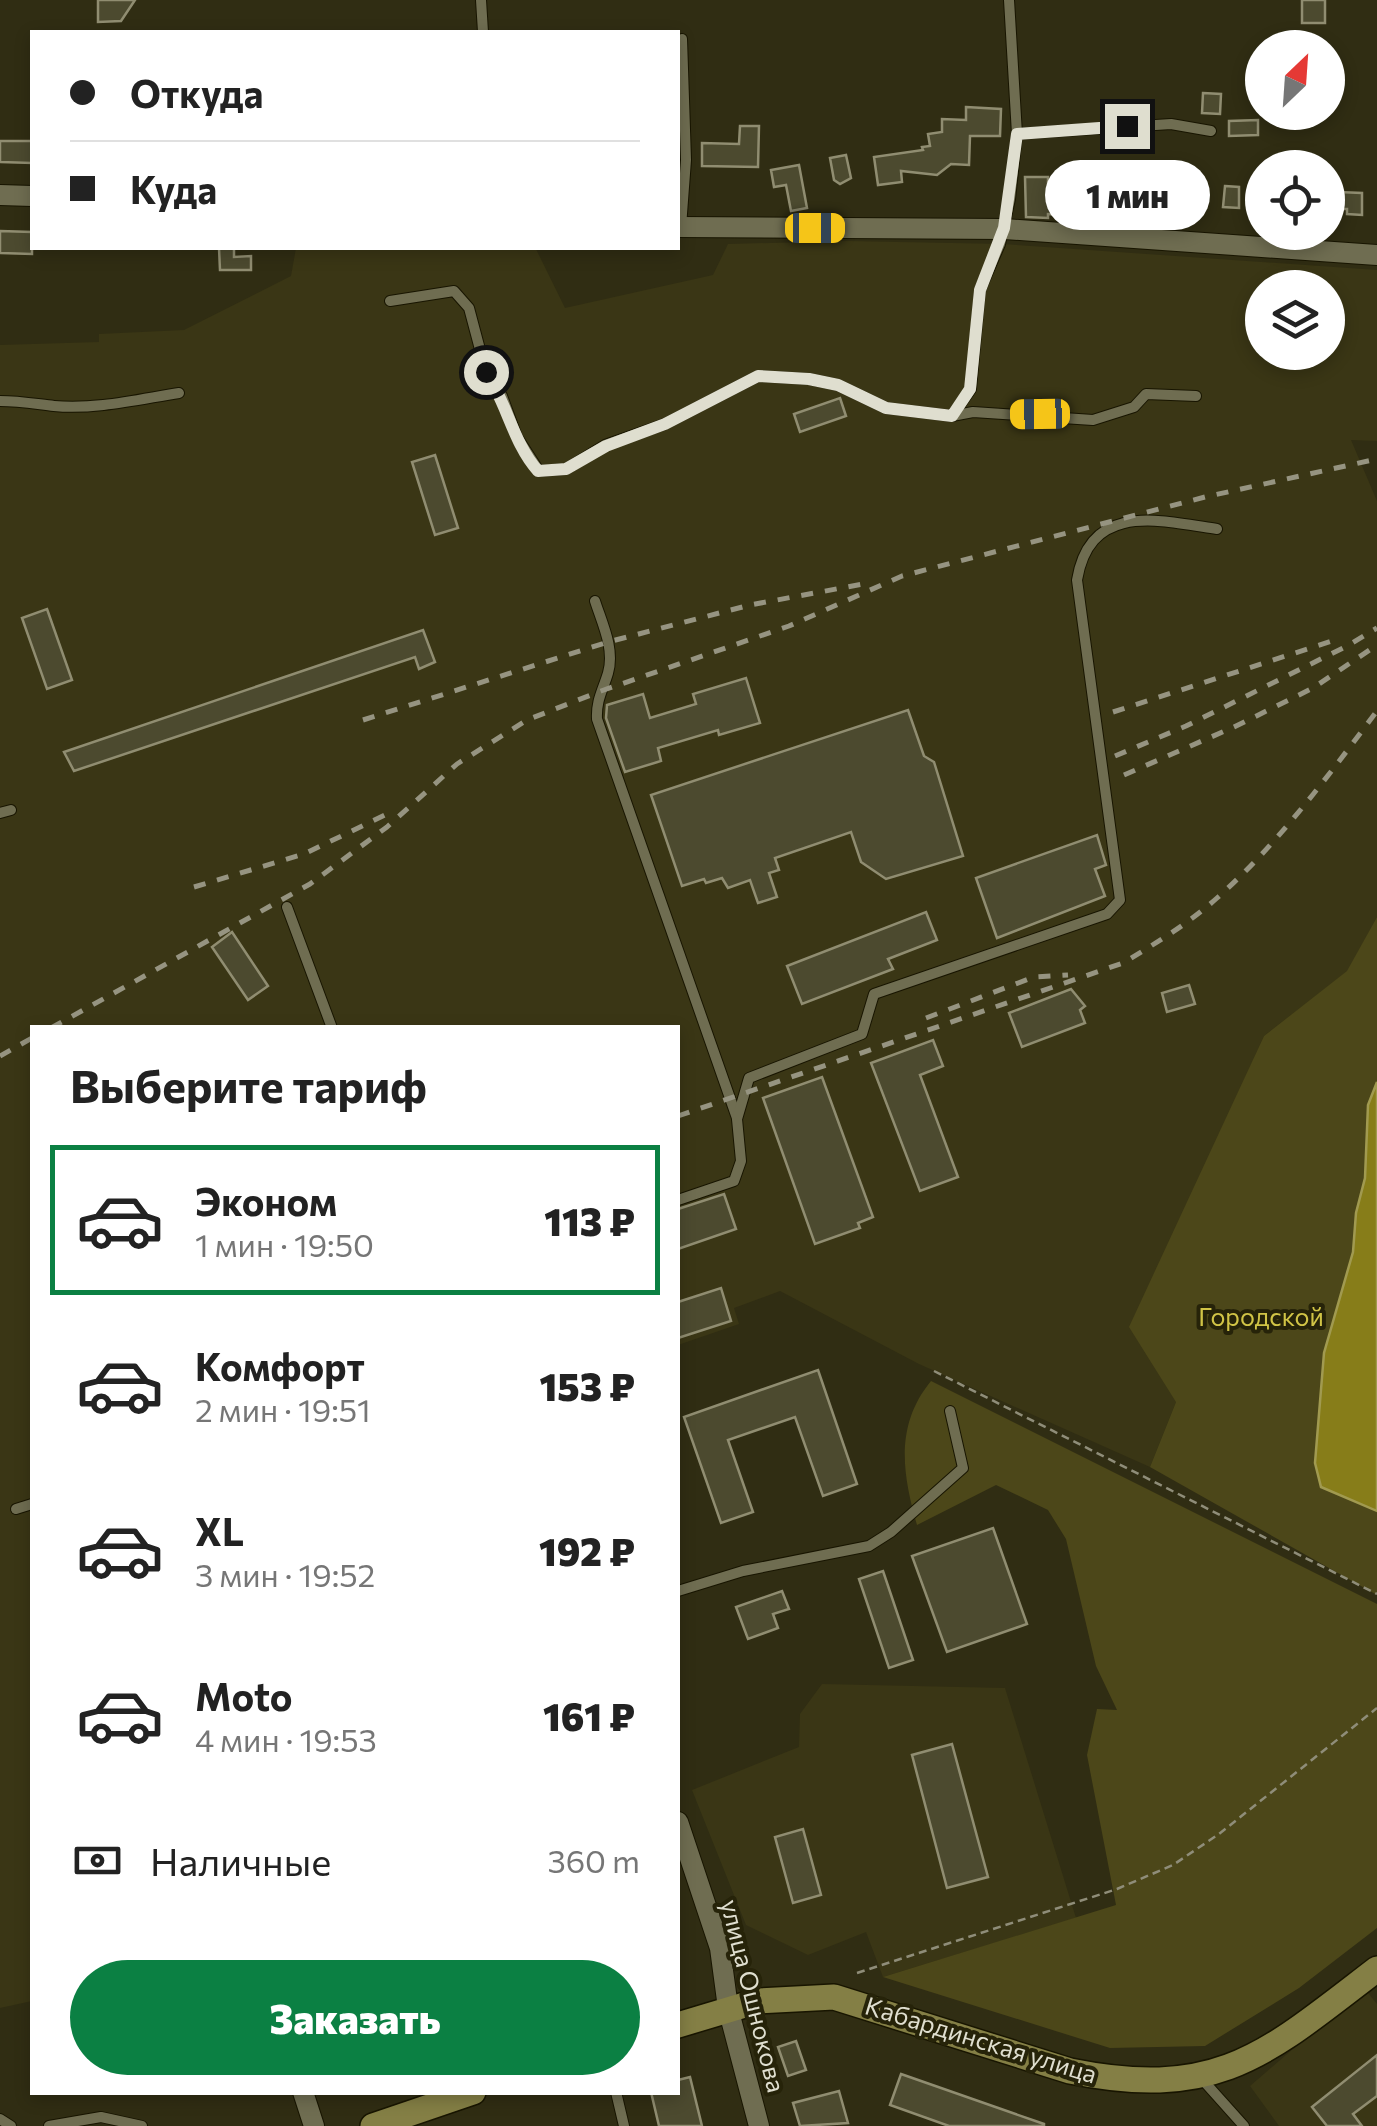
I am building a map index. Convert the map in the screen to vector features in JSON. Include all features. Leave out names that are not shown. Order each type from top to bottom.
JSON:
[{"type":"main road","name":"Кабардинская улица","points":[[680,2024],[728,2008],[771,2000],[834,1997],[1070,2071],[1148,2081],[1220,2072],[1256,2056],[1284,2040],[1377,1968]]},
{"type":"main road","points":[[373,2126],[464,2095]]},
{"type":"street","points":[[0,195],[30,196]]},
{"type":"street","points":[[680,227],[1004,228],[1377,255]]},
{"type":"street","name":"улица Ошнокова","points":[[680,1828],[720,1948],[728,2008],[759,2126]]},
{"type":"street","points":[[304,2095],[314,2126]]},
{"type":"lane","points":[[480,0],[483,30]]},
{"type":"lane","points":[[952,416],[970,389],[980,290],[1004,228],[1017,134],[1008,0]]},
{"type":"lane","points":[[680,217],[686,160],[682,39]]},
{"type":"lane","points":[[1017,134],[1171,124],[1211,131]]},
{"type":"lane","points":[[390,301],[454,291],[468,308],[486,372],[502,396],[516,437],[538,471],[566,469],[606,446],[665,424],[758,376],[809,379],[838,385],[886,408],[952,416],[974,412],[1093,420],[1134,407],[1146,394],[1196,396]]},
{"type":"lane","points":[[0,402],[36,401],[55,406],[179,393]]},
{"type":"lane","points":[[737,1119],[749,1078],[862,1034],[874,994],[1106,914],[1120,900],[1077,580],[1080,560],[1088,544],[1106,530],[1126,522],[1151,520],[1218,529]]},
{"type":"lane","points":[[595,601],[611,657],[596,702],[597,719],[737,1119],[741,1161],[734,1180],[680,1199]]},
{"type":"lane","points":[[287,907],[331,1025]]},
{"type":"lane","points":[[680,1590],[743,1571],[868,1546],[892,1532],[963,1468],[950,1412]]},
{"type":"lane","points":[[16,1509],[30,1505]]},
{"type":"lane","points":[[1200,2076],[1244,2126]]},
{"type":"lane","points":[[617,2095],[624,2126]]},
{"type":"lane","points":[[49,2126],[101,2117],[142,2126]]},
{"type":"lane","points":[[0,2119],[11,2126]]},
{"type":"path","points":[[934,1371],[1377,1594]]},
{"type":"path","points":[[858,1973],[1116,1889],[1173,1865],[1219,1834],[1377,1708]]},
{"type":"shaded area","points":[[846,241],[1003,244],[1377,270],[1377,441],[1351,440],[1377,501],[1377,917],[1348,971],[1264,1036],[1206,1165],[1176,1402],[1150,1467],[919,1364],[780,1291],[734,1308],[739,1324],[680,1344],[680,1025],[30,1025],[30,2001],[0,2008],[0,345],[99,342],[99,334],[184,330],[291,276],[296,250],[536,250],[565,308],[713,275],[728,244]]},
{"type":"shaded area","points":[[1377,1082],[1377,1511],[1321,1487],[1315,1463],[1324,1353],[1353,1252],[1356,1213],[1365,1178],[1368,1105]]},
{"type":"shaded area","points":[[822,1684],[1005,1688],[1076,1918],[883,1977],[866,1932],[808,1955],[746,1925],[692,1790],[799,1747],[800,1714]]},
{"type":"shaded area","points":[[1364,1988],[1377,2004],[1377,2126],[1279,2126],[1250,2086]]},
{"type":"green space","name":"Городской","points":[[1377,917],[1377,1595],[1150,1467],[1176,1402],[1129,1327],[1264,1036],[1347,971]]},
{"type":"green space","points":[[931,1381],[1377,1604],[1377,1928],[1299,1988],[1205,2046],[1110,2048],[883,1977],[1116,1905],[1087,1755],[1097,1709],[1117,1710],[1096,1666],[1066,1539],[1048,1510],[996,1485],[917,1525],[905,1450],[912,1415]]},
{"type":"building","points":[[98,0],[135,0],[121,21],[98,22]]},
{"type":"building","points":[[1302,0],[1325,0],[1325,23],[1302,23]]},
{"type":"building","points":[[1203,93],[1221,94],[1220,114],[1202,113]]},
{"type":"building","points":[[966,107],[1001,109],[1000,136],[970,136],[969,165],[951,164],[937,175],[901,171],[902,182],[878,185],[874,157],[923,150],[922,147],[930,146],[928,134],[942,132],[942,119],[966,120]]},
{"type":"building","points":[[1245,120],[1245,130],[1258,130],[1258,135],[1229,136],[1229,121]]},
{"type":"building","points":[[740,126],[759,126],[758,167],[702,166],[702,143],[739,144]]},
{"type":"building","points":[[0,141],[30,141],[30,163],[0,162]]},
{"type":"building","points":[[846,155],[851,178],[840,184],[834,180],[830,158]]},
{"type":"building","points":[[799,165],[807,208],[791,211],[786,185],[774,187],[771,170]]},
{"type":"building","points":[[1174,173],[1187,173],[1187,180],[1194,180],[1194,200],[1174,201]]},
{"type":"building","points":[[1025,177],[1048,177],[1048,184],[1093,187],[1091,217],[1026,217]]},
{"type":"building","points":[[1122,179],[1142,180],[1140,201],[1121,199]]},
{"type":"building","points":[[1225,186],[1239,187],[1239,208],[1223,207]]},
{"type":"building","points":[[1345,192],[1362,193],[1362,215],[1347,214]]},
{"type":"building","points":[[0,231],[30,232],[32,254],[0,253]]},
{"type":"building","points":[[219,250],[234,250],[234,257],[251,256],[251,270],[220,270]]},
{"type":"building","points":[[840,398],[846,416],[800,432],[794,414]]},
{"type":"building","points":[[435,455],[458,528],[435,535],[412,462]]},
{"type":"building","points":[[47,609],[72,680],[47,689],[22,618]]},
{"type":"building","points":[[423,630],[435,662],[419,669],[415,657],[74,771],[64,752]]},
{"type":"building","points":[[746,678],[760,723],[719,735],[718,730],[658,748],[661,761],[625,772],[606,718],[607,705],[643,694],[650,718],[696,704],[693,694]]},
{"type":"building","points":[[908,710],[924,756],[934,762],[963,856],[886,879],[861,862],[851,832],[775,858],[779,870],[769,873],[777,897],[758,903],[750,880],[728,888],[722,878],[682,886],[651,795]]},
{"type":"building","points":[[1097,835],[1106,865],[1095,869],[1105,896],[997,938],[976,878]]},
{"type":"building","points":[[926,912],[937,940],[888,959],[893,969],[802,1004],[787,966]]},
{"type":"building","points":[[232,932],[268,986],[248,1000],[212,947]]},
{"type":"building","points":[[1189,985],[1195,1004],[1167,1012],[1162,993]]},
{"type":"building","points":[[1071,989],[1085,1006],[1080,1010],[1085,1023],[1022,1047],[1009,1013]]},
{"type":"building","points":[[933,1040],[943,1066],[920,1075],[958,1177],[920,1191],[871,1063]]},
{"type":"building","points":[[822,1077],[873,1217],[858,1223],[860,1228],[815,1244],[763,1098]]},
{"type":"building","points":[[724,1194],[736,1229],[680,1248],[680,1208]]},
{"type":"building","points":[[721,1288],[731,1321],[680,1337],[680,1301]]},
{"type":"building","points":[[818,1370],[857,1484],[823,1496],[795,1417],[728,1440],[753,1512],[721,1523],[684,1417]]},
{"type":"building","points":[[993,1528],[1027,1624],[947,1652],[912,1556]]},
{"type":"building","points":[[883,1571],[913,1660],[889,1668],[859,1579]]},
{"type":"building","points":[[782,1591],[789,1609],[773,1614],[778,1628],[748,1639],[736,1607]]},
{"type":"building","points":[[952,1744],[988,1877],[947,1888],[912,1755]]},
{"type":"building","points":[[803,1829],[821,1895],[793,1903],[775,1837]]},
{"type":"building","points":[[796,2041],[806,2070],[788,2076],[778,2047]]},
{"type":"building","points":[[1377,2055],[1377,2096],[1353,2114],[1362,2126],[1327,2126],[1312,2107]]},
{"type":"building","points":[[901,2074],[1044,2126],[949,2126],[890,2105]]},
{"type":"building","points":[[690,2077],[702,2126],[659,2126],[652,2095],[680,2095],[680,2080]]},
{"type":"building","points":[[839,2091],[848,2123],[800,2126],[793,2103]]},
{"type":"railway","points":[[56,1025],[310,884],[387,827],[457,764],[527,720],[789,626],[902,576],[1205,497],[1377,459]]},
{"type":"railway","points":[[363,720],[608,642],[750,605],[863,584]]},
{"type":"railway","points":[[1115,756],[1186,726],[1377,628]]},
{"type":"railway","points":[[1113,712],[1332,641]]},
{"type":"railway","points":[[1124,775],[1313,688],[1377,645]]},
{"type":"railway","points":[[680,1115],[1123,963],[1195,916],[1239,877],[1302,809],[1377,711]]},
{"type":"railway","points":[[194,887],[304,854],[387,814]]},
{"type":"railway","points":[[926,1018],[1034,977],[1068,975]]},
{"type":"railway","points":[[0,1056],[30,1039]]},
{"type":"route","points":[[486,372],[502,396],[516,437],[538,471],[566,469],[606,446],[665,424],[758,376],[809,379],[838,385],[886,408],[952,416],[970,389],[980,290],[1004,228],[1017,134],[1127,126]]}]
